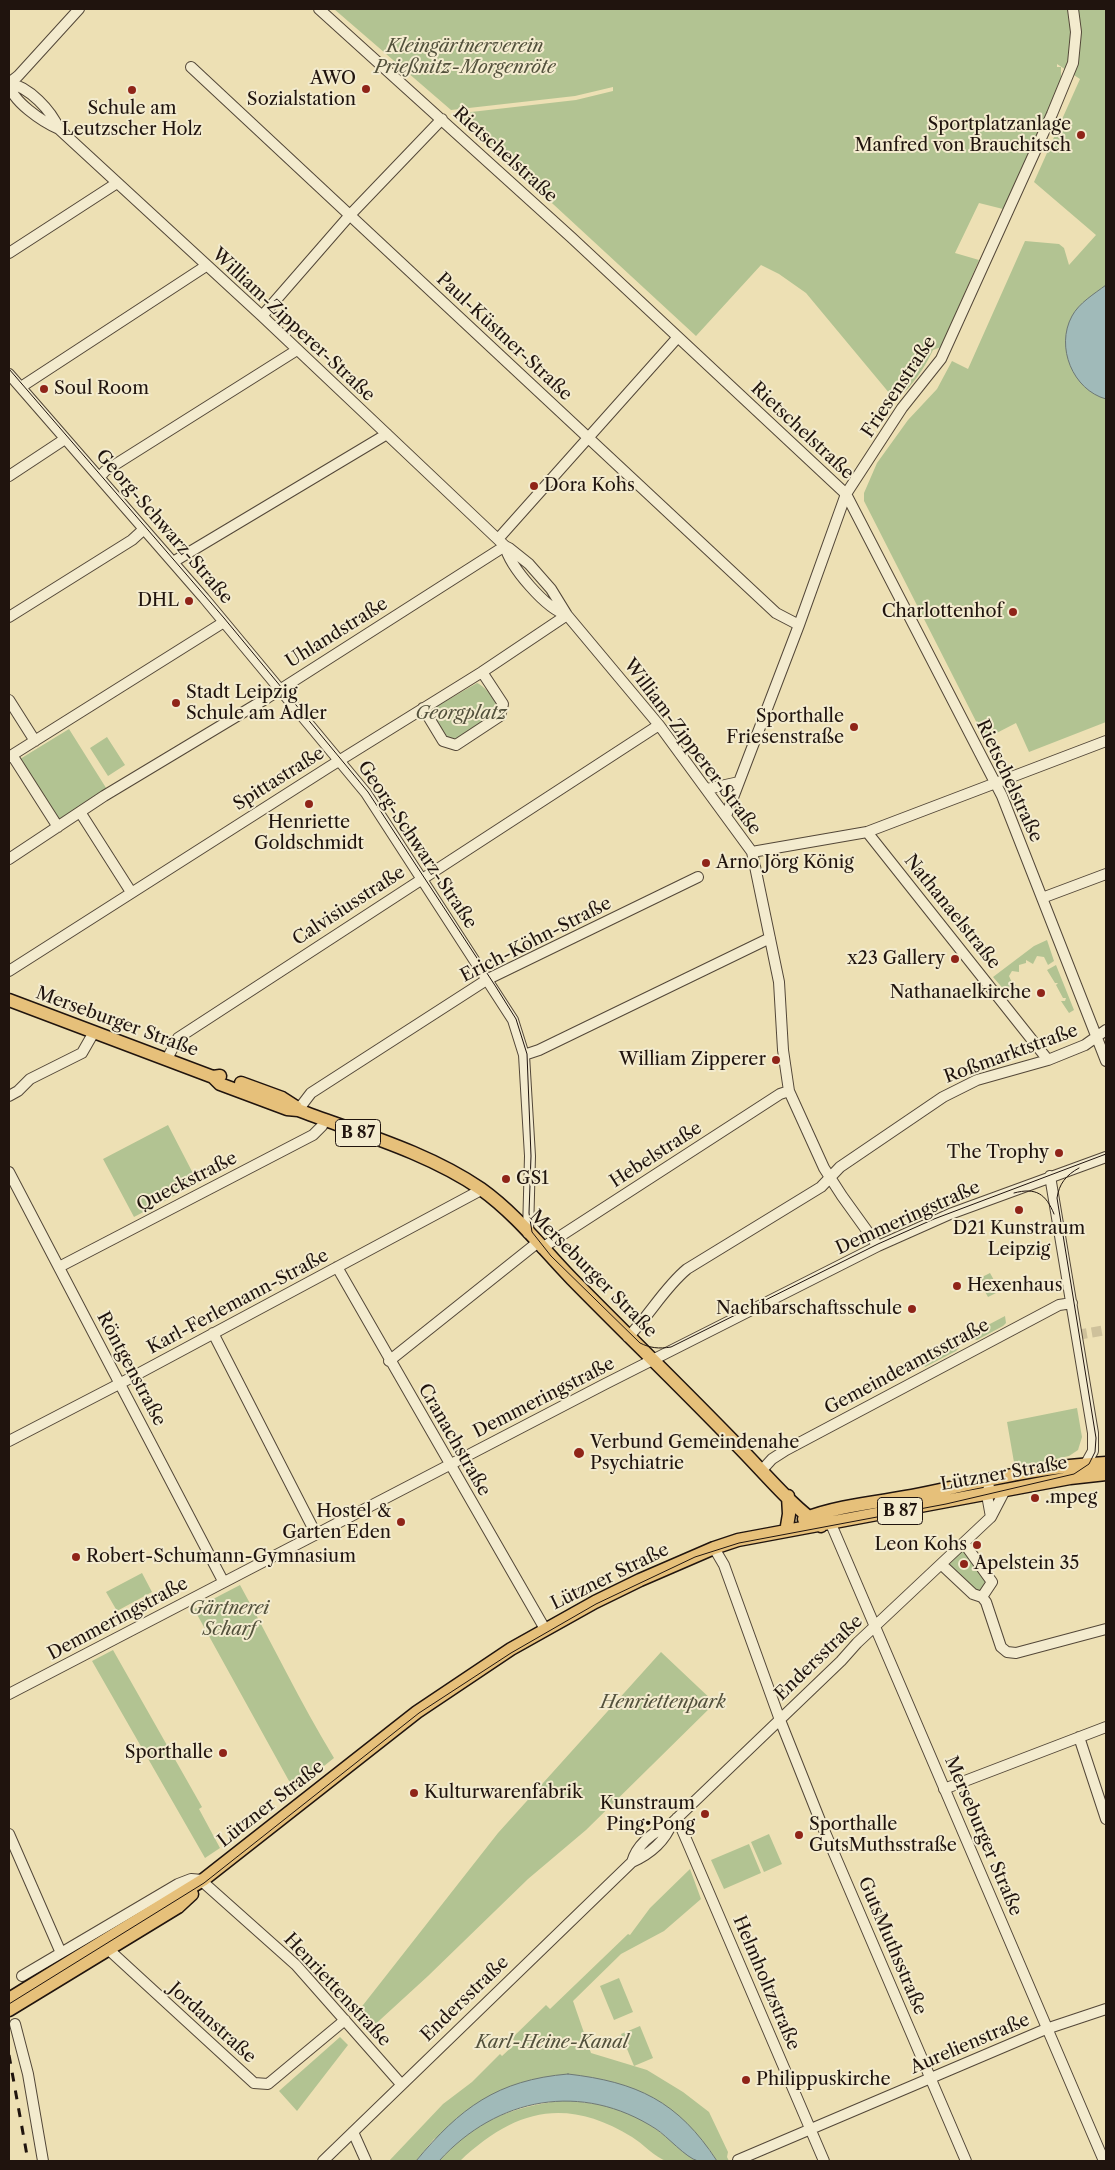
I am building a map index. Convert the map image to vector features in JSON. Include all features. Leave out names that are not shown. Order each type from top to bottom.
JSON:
[{"type":"main road","name":"Merseburger Straße","points":[[9,1000],[213,1077],[221,1076],[277,1096],[294,1105],[298,1110],[413,1154],[462,1177],[482,1190],[528,1233],[628,1337],[653,1359],[788,1496],[810,1516],[826,1525]]},
{"type":"main road","name":"Lützner Straße","points":[[787,1526],[810,1516],[1005,1478],[1088,1464],[1106,1463]]},
{"type":"main road","name":"Lützner Straße","points":[[9,1999],[203,1880],[417,1712],[545,1629],[640,1580],[714,1548],[774,1532],[826,1525],[1070,1478],[1106,1474]]},
{"type":"main road","points":[[774,1532],[787,1526],[789,1514],[788,1496]]},
{"type":"main road","name":"Lützner Straße","points":[[9,2010],[178,1907],[203,1880]]},
{"type":"street","points":[[9,83],[18,76],[79,9]]},
{"type":"street","name":"Rietschelstraße","points":[[319,9],[442,119],[846,494],[996,784],[1106,1061]]},
{"type":"street","name":"Friesenstraße","points":[[726,816],[799,625],[846,494],[902,408],[941,359],[1052,114],[1073,63],[1076,32],[1073,9]]},
{"type":"street","name":"Paul-Küstner-Straße","points":[[192,67],[776,613],[799,625]]},
{"type":"street","name":"William-Zipperer-Straße","points":[[9,83],[20,87],[36,100],[52,117],[59,129],[262,316],[501,543],[536,572],[551,589],[567,614],[659,725],[707,788],[752,852],[779,982],[783,1050],[789,1091],[807,1133],[830,1178],[878,1246]]},
{"type":"street","points":[[262,316],[350,215],[442,119]]},
{"type":"street","points":[[9,253],[117,183]]},
{"type":"street","points":[[21,388],[206,266]]},
{"type":"street","name":"Uhlandstraße","points":[[9,859],[80,812],[280,689],[501,543],[588,437],[678,337]]},
{"type":"street","points":[[100,476],[105,471],[297,350]]},
{"type":"street","name":"Georg-Schwarz-Straße","points":[[9,374],[100,476],[366,793],[513,1020],[524,1054],[530,1156],[528,1233]]},
{"type":"street","points":[[173,562],[387,434]]},
{"type":"street","points":[[9,476],[65,439]]},
{"type":"street","points":[[9,617],[132,540],[144,529]]},
{"type":"street","name":"Spittastraße","points":[[9,971],[339,760],[482,672],[567,614]]},
{"type":"street","points":[[58,826],[11,756],[224,622]]},
{"type":"street","points":[[423,708],[443,741],[456,745],[500,716],[503,704],[482,672]]},
{"type":"street","points":[[9,700],[35,741]]},
{"type":"street","name":"Calvisiusstraße","points":[[167,1059],[178,1038],[659,725]]},
{"type":"street","points":[[752,852],[867,832],[1106,741]]},
{"type":"street","points":[[707,788],[739,782]]},
{"type":"street","points":[[80,812],[131,892]]},
{"type":"street","name":"Nathanaelstraße","points":[[867,832],[1048,1060]]},
{"type":"street","points":[[1042,898],[1106,874]]},
{"type":"street","name":"Erich-Köhn-Straße","points":[[298,1110],[311,1093],[488,979],[698,877]]},
{"type":"street","points":[[524,1054],[538,1050],[770,938]]},
{"type":"street","name":"Roßmarktstraße","points":[[628,1337],[641,1324],[671,1282],[687,1269],[821,1186],[840,1167],[943,1096],[962,1086],[1048,1060],[1085,1045],[1106,1030]]},
{"type":"street","points":[[9,1096],[18,1091],[30,1079],[82,1053],[94,1032]]},
{"type":"street","name":"Hebelstraße","points":[[389,1361],[539,1245],[780,1094],[789,1091]]},
{"type":"street","name":"Queckstraße","points":[[59,1267],[313,1136],[322,1126],[324,1120]]},
{"type":"street","name":"Demmeringstraße","points":[[9,1694],[653,1359],[878,1246],[934,1220],[1106,1157]]},
{"type":"street","name":"Röntgenstraße","points":[[9,1172],[224,1582]]},
{"type":"street","points":[[1050,1176],[1094,1433],[1093,1451],[1088,1464],[1070,1478]]},
{"type":"street","name":"Karl-Ferlemann-Straße","points":[[9,1441],[482,1190]]},
{"type":"street","name":"Cranachstraße","points":[[337,1268],[545,1629]]},
{"type":"street","name":"Gemeindeamtsstraße","points":[[762,1470],[772,1460],[820,1432],[1059,1305],[1072,1303]]},
{"type":"street","points":[[213,1333],[316,1534]]},
{"type":"street","points":[[991,1517],[987,1494],[988,1489],[992,1483],[1005,1478]]},
{"type":"street","name":"Endersstraße","points":[[323,2161],[632,1862],[648,1855],[667,1836],[675,1821],[991,1517],[1004,1492]]},
{"type":"street","name":"Merseburger Straße","points":[[826,1525],[874,1628],[1104,2161]]},
{"type":"street","points":[[964,1543],[992,1582],[982,1597]]},
{"type":"street","name":"GutsMuthsstraße","points":[[714,1548],[724,1565],[780,1720],[821,1823],[966,2161]]},
{"type":"street","points":[[941,1564],[973,1594],[982,1597],[986,1602],[1001,1647],[1007,1652],[1016,1653],[1106,1629]]},
{"type":"street","points":[[944,1789],[1106,1727]]},
{"type":"street","points":[[1079,1737],[1106,1819]]},
{"type":"street","name":"Helmholtzstraße","points":[[675,1821],[824,2161]]},
{"type":"street","points":[[9,1834],[60,1953]]},
{"type":"street","name":"Lützner Straße","points":[[22,1976],[178,1884],[191,1879],[203,1880]]},
{"type":"street","name":"Henriettenstraße","points":[[203,1880],[204,1883],[296,1965],[401,2084]]},
{"type":"street","name":"Jordanstraße","points":[[108,1949],[254,2083],[268,2084],[344,2020]]},
{"type":"street","name":"Aurelienstraße","points":[[738,2160],[1046,2029],[1106,2009]]},
{"type":"street","points":[[15,2024],[28,2074],[43,2161]]},
{"type":"street","points":[[353,2132],[366,2161]]},
{"type":"green space","name":"Kleingärtnerverein Prießnitz-Morgenröte","points":[[334,9],[1106,9],[1106,722],[1029,752],[1016,723],[985,739],[864,501],[864,493],[877,463],[908,420],[937,389],[952,361],[968,369],[1025,241],[1059,244],[1064,248],[1069,265],[1096,235],[1034,182],[1080,79],[1057,64],[1057,67],[1061,67],[1061,81],[1003,209],[979,203],[955,253],[979,260],[941,347],[933,350],[917,377],[907,390],[895,400],[806,293],[779,274],[761,265],[696,336],[462,120],[471,112],[576,100],[613,91],[613,87],[575,96],[451,110]]},
{"type":"green space","name":"Georgplatz","points":[[477,683],[491,695],[496,703],[498,712],[454,740],[445,737],[433,716],[434,708]]},
{"type":"green space","points":[[69,729],[108,791],[60,822],[20,759]]},
{"type":"green space","points":[[107,737],[125,765],[108,776],[90,748]]},
{"type":"green space","points":[[1047,940],[1054,961],[1048,965],[1044,957],[1037,956],[1033,964],[1026,960],[1026,963],[1019,965],[1019,972],[1012,971],[1009,976],[1013,985],[1015,984],[1021,993],[1013,1000],[993,977],[1034,946]]},
{"type":"green space","points":[[1056,965],[1074,1010],[1069,1013],[1061,1001],[1065,1001],[1066,998],[1063,998],[1056,985],[1058,983],[1055,983],[1047,970]]},
{"type":"green space","points":[[168,1125],[198,1183],[134,1217],[103,1159]]},
{"type":"green space","points":[[990,1273],[1000,1291],[988,1297],[978,1279]]},
{"type":"green space","points":[[1005,1316],[1006,1323],[1003,1326],[977,1340],[969,1335]]},
{"type":"green space","points":[[958,1341],[959,1348],[956,1351],[925,1367],[922,1361]]},
{"type":"green space","points":[[1077,1408],[1082,1437],[1078,1450],[1069,1456],[1015,1468],[1007,1422]]},
{"type":"green space","points":[[964,1543],[991,1579],[982,1597],[941,1564]]},
{"type":"green space","points":[[142,1573],[152,1592],[117,1611],[106,1592]]},
{"type":"green space","name":"Gärtnerei Scharf","points":[[240,1585],[334,1758],[294,1790],[194,1609]]},
{"type":"green space","points":[[113,1650],[202,1807],[199,1809],[220,1848],[205,1858],[92,1661]]},
{"type":"green space","name":"Henriettenpark","points":[[661,1652],[715,1703],[586,1830],[528,1879],[369,2030],[356,2014],[498,1833]]},
{"type":"green space","points":[[769,1834],[782,1864],[764,1872],[751,1842]]},
{"type":"green space","points":[[749,1844],[761,1873],[724,1889],[711,1860]]},
{"type":"green space","name":"Karl-Heine-Kanal","points":[[690,1869],[701,1899],[664,1931],[621,1954],[573,2001],[591,2053],[647,2070],[683,2092],[709,2112],[728,2152],[727,2157],[729,2161],[717,2161],[709,2149],[568,2074],[434,2139],[416,2161],[389,2161],[443,2104],[472,2082],[500,2054],[502,2056],[516,2043],[512,2038],[546,2005],[550,2009],[628,1934],[630,1935],[650,1908]]},
{"type":"green space","points":[[619,1978],[633,2012],[614,2020],[600,1986]]},
{"type":"green space","points":[[640,2026],[653,2058],[634,2066],[621,2034]]},
{"type":"green space","points":[[340,2037],[348,2045],[297,2111],[279,2091]]},
{"type":"green space","points":[[564,2100],[605,2106],[629,2113],[656,2129],[696,2161],[666,2161],[632,2137],[608,2124],[584,2116],[562,2113],[541,2114],[520,2120],[500,2130],[460,2161],[439,2161],[467,2135],[481,2125],[527,2107]]},
{"type":"water","points":[[1106,285],[1106,399],[1084,387],[1076,377],[1070,366],[1066,341],[1067,328],[1075,311]]},
{"type":"water","points":[[568,2074],[615,2083],[635,2089],[654,2098],[687,2123],[717,2161],[702,2162],[693,2159],[656,2129],[628,2114],[599,2105],[570,2101],[542,2103],[514,2110],[487,2122],[462,2139],[439,2161],[416,2161],[448,2126],[482,2100],[500,2090],[520,2083],[543,2077]]},
{"type":"tunnel","points":[[1077,1335],[1106,1330]]},
{"type":"tram line","points":[[9,369],[224,618],[368,792],[496,987],[516,1019],[527,1054],[531,1156],[529,1213],[532,1232],[551,1256],[640,1343],[655,1348],[671,1347],[878,1244],[934,1219],[1106,1154]]},
{"type":"tram line","points":[[9,2004],[204,1883],[419,1713],[511,1653],[596,1604],[695,1557],[739,1543],[946,1504],[1074,1474],[1089,1464],[1095,1452],[1096,1438],[1057,1198],[1059,1188],[1064,1180],[1079,1168]]},
{"type":"tram line","points":[[1014,1193],[1028,1191],[1039,1194],[1044,1197],[1054,1214]]},
{"type":"railway","points":[[9,2055],[28,2161]]},
{"type":"place","name":"AWO Sozialstation","points":[[366,89]]},
{"type":"place","name":"Schule am Leutzscher Holz","points":[[132,90]]},
{"type":"place","name":"Sportplatzanlage Manfred von Brauchitsch","points":[[1081,135]]},
{"type":"place","name":"Soul Room","points":[[44,389]]},
{"type":"place","name":"Dora Kohs","points":[[534,486]]},
{"type":"place","name":"DHL","points":[[189,601]]},
{"type":"place","name":"Charlottenhof","points":[[1013,612]]},
{"type":"place","name":"Stadt Leipzig Schule am Adler","points":[[176,703]]},
{"type":"place","name":"Sporthalle Friesenstraße","points":[[854,727]]},
{"type":"place","name":"Henriette Goldschmidt","points":[[309,804]]},
{"type":"place","name":"Arno Jörg König","points":[[706,863]]},
{"type":"place","name":"x23 Gallery","points":[[955,959]]},
{"type":"place","name":"Nathanaelkirche","points":[[1041,993]]},
{"type":"place","name":"William Zipperer","points":[[776,1060]]},
{"type":"place","name":"The Trophy","points":[[1059,1153]]},
{"type":"place","name":"GS1","points":[[506,1179]]},
{"type":"place","name":"D21 Kunstraum Leipzig","points":[[1019,1210]]},
{"type":"place","name":"Hexenhaus","points":[[957,1286]]},
{"type":"place","name":"Nachbarschaftsschule","points":[[912,1309]]},
{"type":"place","name":"Verbund Gemeindenahe Psychiatrie","points":[[579,1453]]},
{"type":"place","name":".mpeg","points":[[1035,1498]]},
{"type":"place","name":"Hostel & Garten Eden","points":[[401,1522]]},
{"type":"place","name":"Leon Kohs","points":[[977,1545]]},
{"type":"place","name":"Robert-Schumann-Gymnasium","points":[[76,1557]]},
{"type":"place","name":"Apelstein 35","points":[[964,1564]]},
{"type":"place","name":"Sporthalle","points":[[223,1753]]},
{"type":"place","name":"Kulturwarenfabrik","points":[[414,1793]]},
{"type":"place","name":"Kunstraum Ping•Pong","points":[[705,1814]]},
{"type":"place","name":"Sporthalle GutsMuthsstraße","points":[[799,1835]]},
{"type":"place","name":"Philippuskirche","points":[[746,2080]]}]
